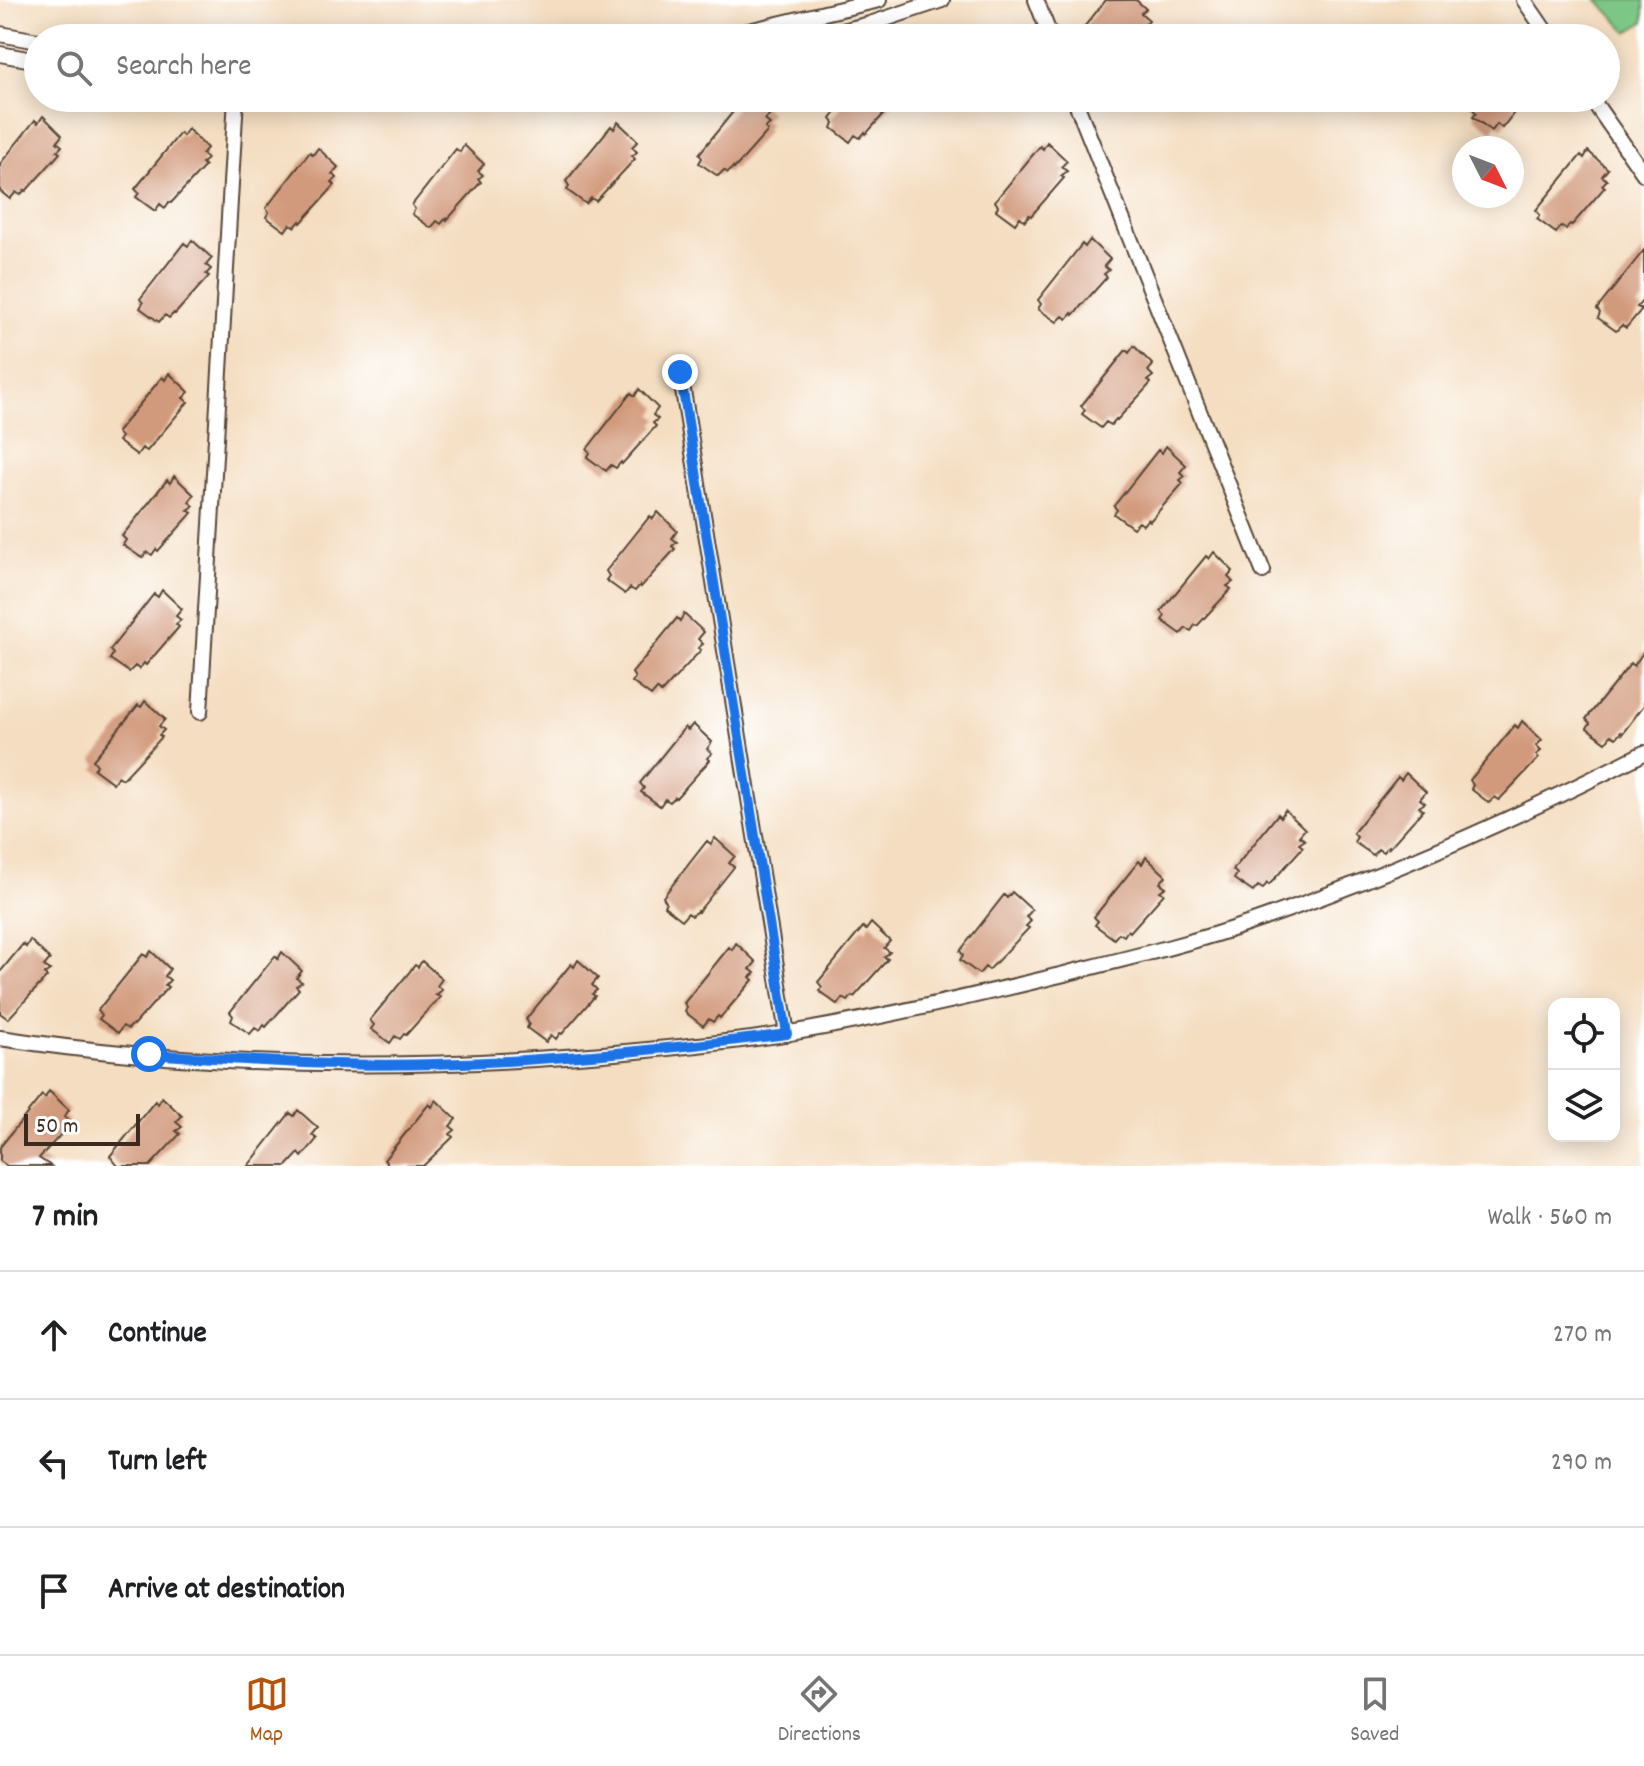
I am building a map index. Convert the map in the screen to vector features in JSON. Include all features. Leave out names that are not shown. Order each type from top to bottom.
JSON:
[{"type":"street","points":[[778,24],[879,0]]},
{"type":"street","points":[[870,24],[942,0]]},
{"type":"street","points":[[1036,0],[1045,24]]},
{"type":"street","points":[[1524,0],[1540,24]]},
{"type":"street","points":[[0,34],[24,38]]},
{"type":"street","points":[[0,54],[24,58]]},
{"type":"street","points":[[200,712],[235,112]]},
{"type":"street","points":[[1080,112],[1263,571]]},
{"type":"street","points":[[1601,112],[1644,174]]},
{"type":"street","points":[[680,372],[787,1034]]},
{"type":"street","points":[[0,1038],[163,1055],[311,1064],[434,1064],[587,1056],[787,1034],[975,996],[1113,962],[1249,923],[1400,868],[1550,801],[1644,753]]},
{"type":"green space","points":[[1597,0],[1644,0],[1644,22],[1628,32]]},
{"type":"building","points":[[1106,0],[1136,0],[1146,9],[1141,13],[1149,20],[1146,24],[1086,24]]},
{"type":"building","points":[[733,112],[771,113],[765,120],[770,124],[765,128],[768,131],[728,173],[724,170],[718,176],[699,163],[702,158],[699,154]]},
{"type":"building","points":[[836,112],[886,112],[866,134],[860,138],[855,135],[850,142],[832,128],[834,123],[831,119]]},
{"type":"building","points":[[1515,112],[1502,128],[1497,124],[1492,131],[1473,117],[1476,113]]},
{"type":"building","points":[[43,116],[62,135],[57,142],[62,146],[57,151],[60,153],[26,191],[20,195],[16,192],[10,199],[0,191],[0,164],[35,120],[38,123]]},
{"type":"building","points":[[618,122],[638,141],[632,147],[637,152],[632,156],[635,159],[596,201],[591,198],[586,204],[567,190],[569,186],[566,181],[611,126],[614,129]]},
{"type":"building","points":[[188,129],[207,148],[202,154],[207,159],[202,163],[205,166],[171,203],[165,208],[160,204],[155,211],[136,197],[139,193],[135,189],[180,133],[183,136]]},
{"type":"building","points":[[1047,142],[1067,161],[1061,167],[1067,171],[1031,216],[1025,221],[1020,217],[1015,224],[996,210],[998,206],[995,201],[1040,146],[1043,149]]},
{"type":"building","points":[[464,145],[484,164],[478,171],[483,175],[478,179],[481,182],[447,220],[441,224],[437,221],[431,228],[412,214],[415,209],[412,205],[456,149],[460,152]]},
{"type":"building","points":[[318,148],[338,167],[332,174],[337,178],[332,182],[335,185],[301,223],[295,227],[290,224],[285,231],[266,217],[269,212],[266,208],[310,152],[313,155]]},
{"type":"building","points":[[1588,151],[1608,169],[1602,176],[1607,180],[1602,185],[1605,187],[1572,225],[1566,229],[1561,226],[1556,233],[1537,219],[1540,215],[1536,210],[1581,155],[1584,158]]},
{"type":"building","points":[[192,240],[212,258],[206,265],[211,269],[206,274],[209,276],[175,314],[169,318],[165,315],[159,322],[140,308],[143,303],[140,299],[184,243],[188,246]]},
{"type":"building","points":[[1090,240],[1110,259],[1104,266],[1109,270],[1104,274],[1107,277],[1073,315],[1067,319],[1063,316],[1057,322],[1038,309],[1041,304],[1038,300],[1082,244],[1085,247]]},
{"type":"building","points":[[1644,250],[1644,299],[1637,307],[1642,309],[1626,328],[1622,325],[1616,331],[1598,318],[1600,313],[1597,309]]},
{"type":"building","points":[[1134,346],[1153,365],[1148,371],[1153,376],[1148,380],[1151,383],[1117,420],[1111,425],[1106,422],[1101,428],[1082,414],[1085,410],[1081,406],[1126,350],[1129,353]]},
{"type":"building","points":[[169,373],[189,392],[183,398],[188,402],[147,451],[142,448],[137,455],[118,441],[121,437],[117,432],[162,377],[165,380]]},
{"type":"building","points":[[639,389],[658,408],[653,415],[658,419],[653,423],[656,426],[622,464],[616,468],[611,465],[606,471],[587,457],[590,453],[587,449],[631,393],[635,396]]},
{"type":"building","points":[[1166,446],[1186,465],[1180,472],[1185,476],[1180,480],[1183,483],[1150,521],[1148,519],[1143,525],[1139,522],[1133,528],[1114,514],[1117,510],[1114,506],[1158,450],[1162,453]]},
{"type":"building","points":[[174,476],[194,495],[189,502],[194,506],[188,510],[192,513],[158,551],[156,549],[152,555],[147,552],[142,558],[123,545],[126,540],[122,536],[167,480],[170,483]]},
{"type":"building","points":[[658,512],[677,531],[672,538],[677,542],[672,546],[675,549],[641,587],[635,591],[630,588],[625,594],[606,580],[609,576],[606,571],[650,516],[653,519]]},
{"type":"building","points":[[1214,552],[1233,571],[1228,577],[1233,582],[1227,586],[1231,589],[1197,626],[1191,631],[1186,628],[1181,634],[1162,620],[1165,616],[1161,611],[1206,556],[1209,559]]},
{"type":"building","points":[[162,590],[182,609],[176,616],[181,620],[176,624],[179,627],[146,665],[144,663],[139,669],[135,666],[129,672],[110,659],[113,654],[110,650],[154,594],[158,597]]},
{"type":"building","points":[[684,614],[704,632],[698,639],[703,644],[698,648],[701,650],[661,693],[657,689],[651,696],[632,682],[635,678],[632,673],[677,618],[680,621]]},
{"type":"building","points":[[1644,651],[1644,705],[1622,734],[1616,738],[1611,735],[1606,742],[1587,728],[1590,723],[1586,719]]},
{"type":"building","points":[[145,701],[165,719],[159,726],[164,730],[159,735],[162,737],[123,779],[118,776],[113,783],[94,769],[97,765],[93,760],[138,705],[141,707]]},
{"type":"building","points":[[1522,721],[1542,740],[1536,746],[1541,751],[1536,755],[1539,758],[1499,800],[1495,797],[1489,803],[1471,789],[1473,785],[1470,780],[1515,725],[1518,728]]},
{"type":"building","points":[[693,724],[712,742],[707,749],[712,753],[707,758],[710,760],[676,798],[670,802],[665,799],[660,806],[641,792],[644,788],[640,783],[685,727],[688,730]]},
{"type":"building","points":[[1406,773],[1426,792],[1420,799],[1425,803],[1419,807],[1423,810],[1389,848],[1383,852],[1378,849],[1373,855],[1354,842],[1357,837],[1353,833],[1398,777],[1401,780]]},
{"type":"building","points":[[1285,810],[1305,829],[1299,836],[1305,840],[1299,844],[1303,847],[1269,885],[1267,883],[1263,889],[1258,886],[1253,892],[1234,879],[1237,874],[1233,870],[1278,814],[1281,817]]},
{"type":"building","points":[[715,838],[735,856],[729,863],[734,867],[698,912],[692,916],[688,913],[682,920],[664,906],[666,902],[663,897],[707,841],[711,844]]},
{"type":"building","points":[[1146,857],[1166,876],[1160,883],[1166,887],[1160,891],[1164,894],[1130,932],[1128,930],[1124,936],[1119,933],[1114,939],[1095,925],[1098,921],[1094,917],[1139,861],[1142,864]]},
{"type":"building","points":[[1012,892],[1032,910],[1026,917],[1031,921],[1026,926],[1029,928],[989,970],[985,967],[979,974],[960,960],[963,955],[960,951],[1004,895],[1007,898]]},
{"type":"building","points":[[871,923],[890,941],[884,948],[890,952],[884,957],[888,959],[854,997],[848,1001],[843,998],[838,1005],[819,991],[822,987],[818,982],[863,927],[866,930]]},
{"type":"building","points":[[30,940],[50,959],[44,966],[50,970],[8,1019],[0,1013],[0,972]]},
{"type":"building","points":[[736,943],[756,962],[750,969],[755,973],[750,977],[753,980],[720,1018],[718,1016],[713,1022],[709,1019],[703,1026],[685,1012],[687,1007],[684,1003],[729,947],[732,950]]},
{"type":"building","points":[[151,951],[170,969],[165,976],[170,980],[165,985],[168,987],[134,1025],[128,1029],[123,1026],[118,1033],[99,1019],[102,1015],[98,1010],[143,954],[147,957]]},
{"type":"building","points":[[282,952],[302,971],[296,978],[302,982],[266,1027],[264,1025],[260,1031],[255,1028],[250,1034],[231,1021],[233,1016],[230,1012],[275,956],[278,959]]},
{"type":"building","points":[[578,960],[598,978],[592,985],[597,990],[592,994],[595,996],[562,1034],[556,1039],[551,1035],[546,1042],[527,1028],[529,1024],[526,1019],[571,964],[574,967]]},
{"type":"building","points":[[422,961],[442,979],[437,986],[442,990],[436,995],[440,997],[406,1035],[400,1039],[395,1036],[390,1043],[371,1029],[374,1025],[370,1020],[415,965],[418,967]]},
{"type":"building","points":[[49,1091],[69,1110],[64,1117],[69,1121],[63,1125],[67,1128],[39,1158],[51,1166],[7,1166],[0,1161],[0,1147],[42,1095],[45,1098]]},
{"type":"building","points":[[162,1097],[182,1116],[176,1122],[182,1127],[176,1131],[180,1134],[150,1166],[118,1166],[110,1156],[155,1101],[158,1104]]},
{"type":"building","points":[[436,1100],[456,1119],[450,1126],[455,1130],[450,1134],[453,1137],[423,1166],[389,1166],[384,1160],[429,1104],[432,1107]]},
{"type":"building","points":[[298,1110],[318,1128],[312,1135],[317,1139],[302,1157],[299,1153],[287,1166],[248,1166],[290,1113],[294,1116]]},
{"type":"route","points":[[149,1054],[311,1064],[434,1064],[587,1056],[787,1034],[680,372]]}]
